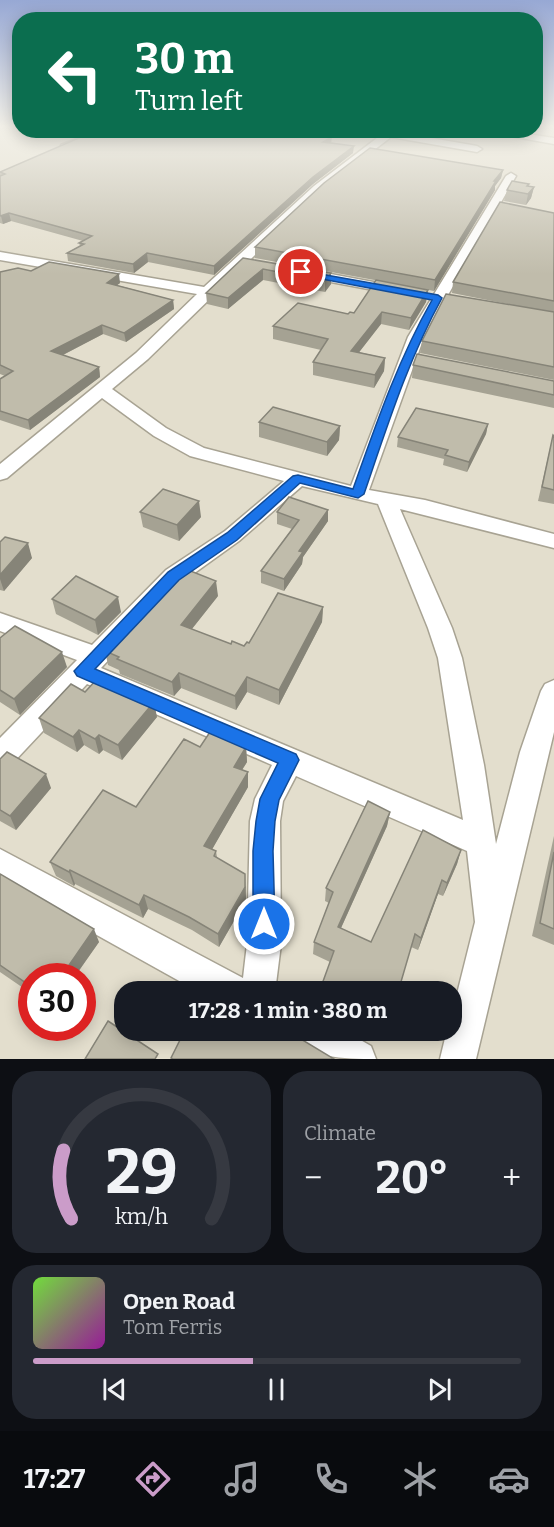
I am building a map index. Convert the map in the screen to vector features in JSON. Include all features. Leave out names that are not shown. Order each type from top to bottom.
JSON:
[{"type":"street","points":[[0,474],[142,356],[239,261],[335,175]]},
{"type":"street","points":[[358,494],[432,297],[499,206],[511,176]]},
{"type":"street","points":[[0,256],[207,292]]},
{"type":"street","points":[[239,261],[260,265]]},
{"type":"street","points":[[11,272],[45,265]]},
{"type":"street","points":[[291,270],[432,297]]},
{"type":"street","points":[[408,358],[429,362]]},
{"type":"street","points":[[101,389],[160,432],[197,452],[358,494],[425,507],[554,541]]},
{"type":"street","points":[[0,758],[174,576],[232,536],[298,479]]},
{"type":"street","points":[[386,499],[440,628],[450,658],[471,765],[492,924]]},
{"type":"street","points":[[0,622],[290,760],[481,842]]},
{"type":"street","points":[[458,1059],[534,752],[554,692]]},
{"type":"street","points":[[259,981],[264,944],[263,851],[266,821],[270,799],[290,760]]},
{"type":"street","points":[[0,864],[214,981]]},
{"type":"street","points":[[326,1041],[358,1059]]},
{"type":"building","points":[[315,175],[214,266],[147,253],[133,264],[67,253],[84,244],[79,243],[92,236],[9,213],[0,216],[0,176]]},
{"type":"building","points":[[334,175],[499,175],[435,280],[255,247]]},
{"type":"building","points":[[512,181],[534,187],[528,194],[507,190]]},
{"type":"building","points":[[500,202],[554,213],[554,301],[453,282]]},
{"type":"building","points":[[243,258],[331,273],[325,281],[263,269],[228,298],[206,293]]},
{"type":"building","points":[[49,262],[119,274],[107,283],[173,300],[124,333],[102,325],[51,351],[99,367],[28,420],[0,411],[0,379],[13,371],[0,365],[0,272],[18,268],[31,271]]},
{"type":"building","points":[[376,280],[428,290],[411,318],[382,312],[351,351],[385,358],[375,375],[313,362],[328,339],[273,326],[298,303],[348,314],[354,313]]},
{"type":"building","points":[[446,294],[554,312],[554,367],[422,341]]},
{"type":"building","points":[[417,354],[554,381],[554,395],[413,365]]},
{"type":"building","points":[[273,407],[340,426],[327,442],[259,422]]},
{"type":"building","points":[[416,408],[488,424],[469,462],[445,455],[448,450],[398,437]]},
{"type":"building","points":[[554,436],[554,490],[542,487]]},
{"type":"building","points":[[163,489],[199,501],[177,525],[140,512]]},
{"type":"building","points":[[289,497],[328,510],[299,551],[303,552],[284,579],[261,571],[299,520],[277,512]]},
{"type":"building","points":[[5,537],[28,543],[0,575],[0,542]]},
{"type":"building","points":[[183,568],[216,581],[181,625],[231,644],[232,641],[244,646],[247,642],[249,643],[278,593],[323,607],[279,690],[247,677],[235,696],[179,673],[172,682],[117,659],[119,657],[105,651]]},
{"type":"building","points":[[76,576],[118,597],[95,620],[52,599]]},
{"type":"building","points":[[15,626],[62,652],[14,699],[0,690],[0,638]]},
{"type":"building","points":[[98,678],[154,702],[118,745],[99,735],[95,739],[79,730],[73,737],[39,718],[71,684],[85,692]]},
{"type":"building","points":[[210,732],[246,747],[234,767],[248,772],[204,846],[216,851],[214,856],[245,874],[245,887],[218,934],[144,895],[139,905],[50,862],[103,790],[136,807],[184,739],[200,747]]},
{"type":"building","points":[[7,752],[46,774],[10,816],[0,810],[0,759]]},
{"type":"building","points":[[368,801],[390,812],[338,927],[371,942],[423,830],[461,850],[447,883],[442,880],[421,938],[415,934],[401,981],[323,981],[334,951],[314,942],[333,892],[326,888]]},
{"type":"building","points":[[554,852],[554,929],[540,923]]},
{"type":"building","points":[[0,874],[94,929],[70,963],[18,963],[18,977],[0,965]]},
{"type":"building","points":[[108,1021],[114,1025],[114,1041],[138,1041],[158,1054],[155,1059],[85,1059]]},
{"type":"building","points":[[180,1041],[304,1041],[334,1059],[173,1059],[171,1058]]},
{"type":"route","points":[[264,924],[263,851],[266,821],[270,799],[290,760],[82,671],[174,576],[232,536],[298,479],[358,494],[393,394],[416,337],[438,298],[301,272]]}]
